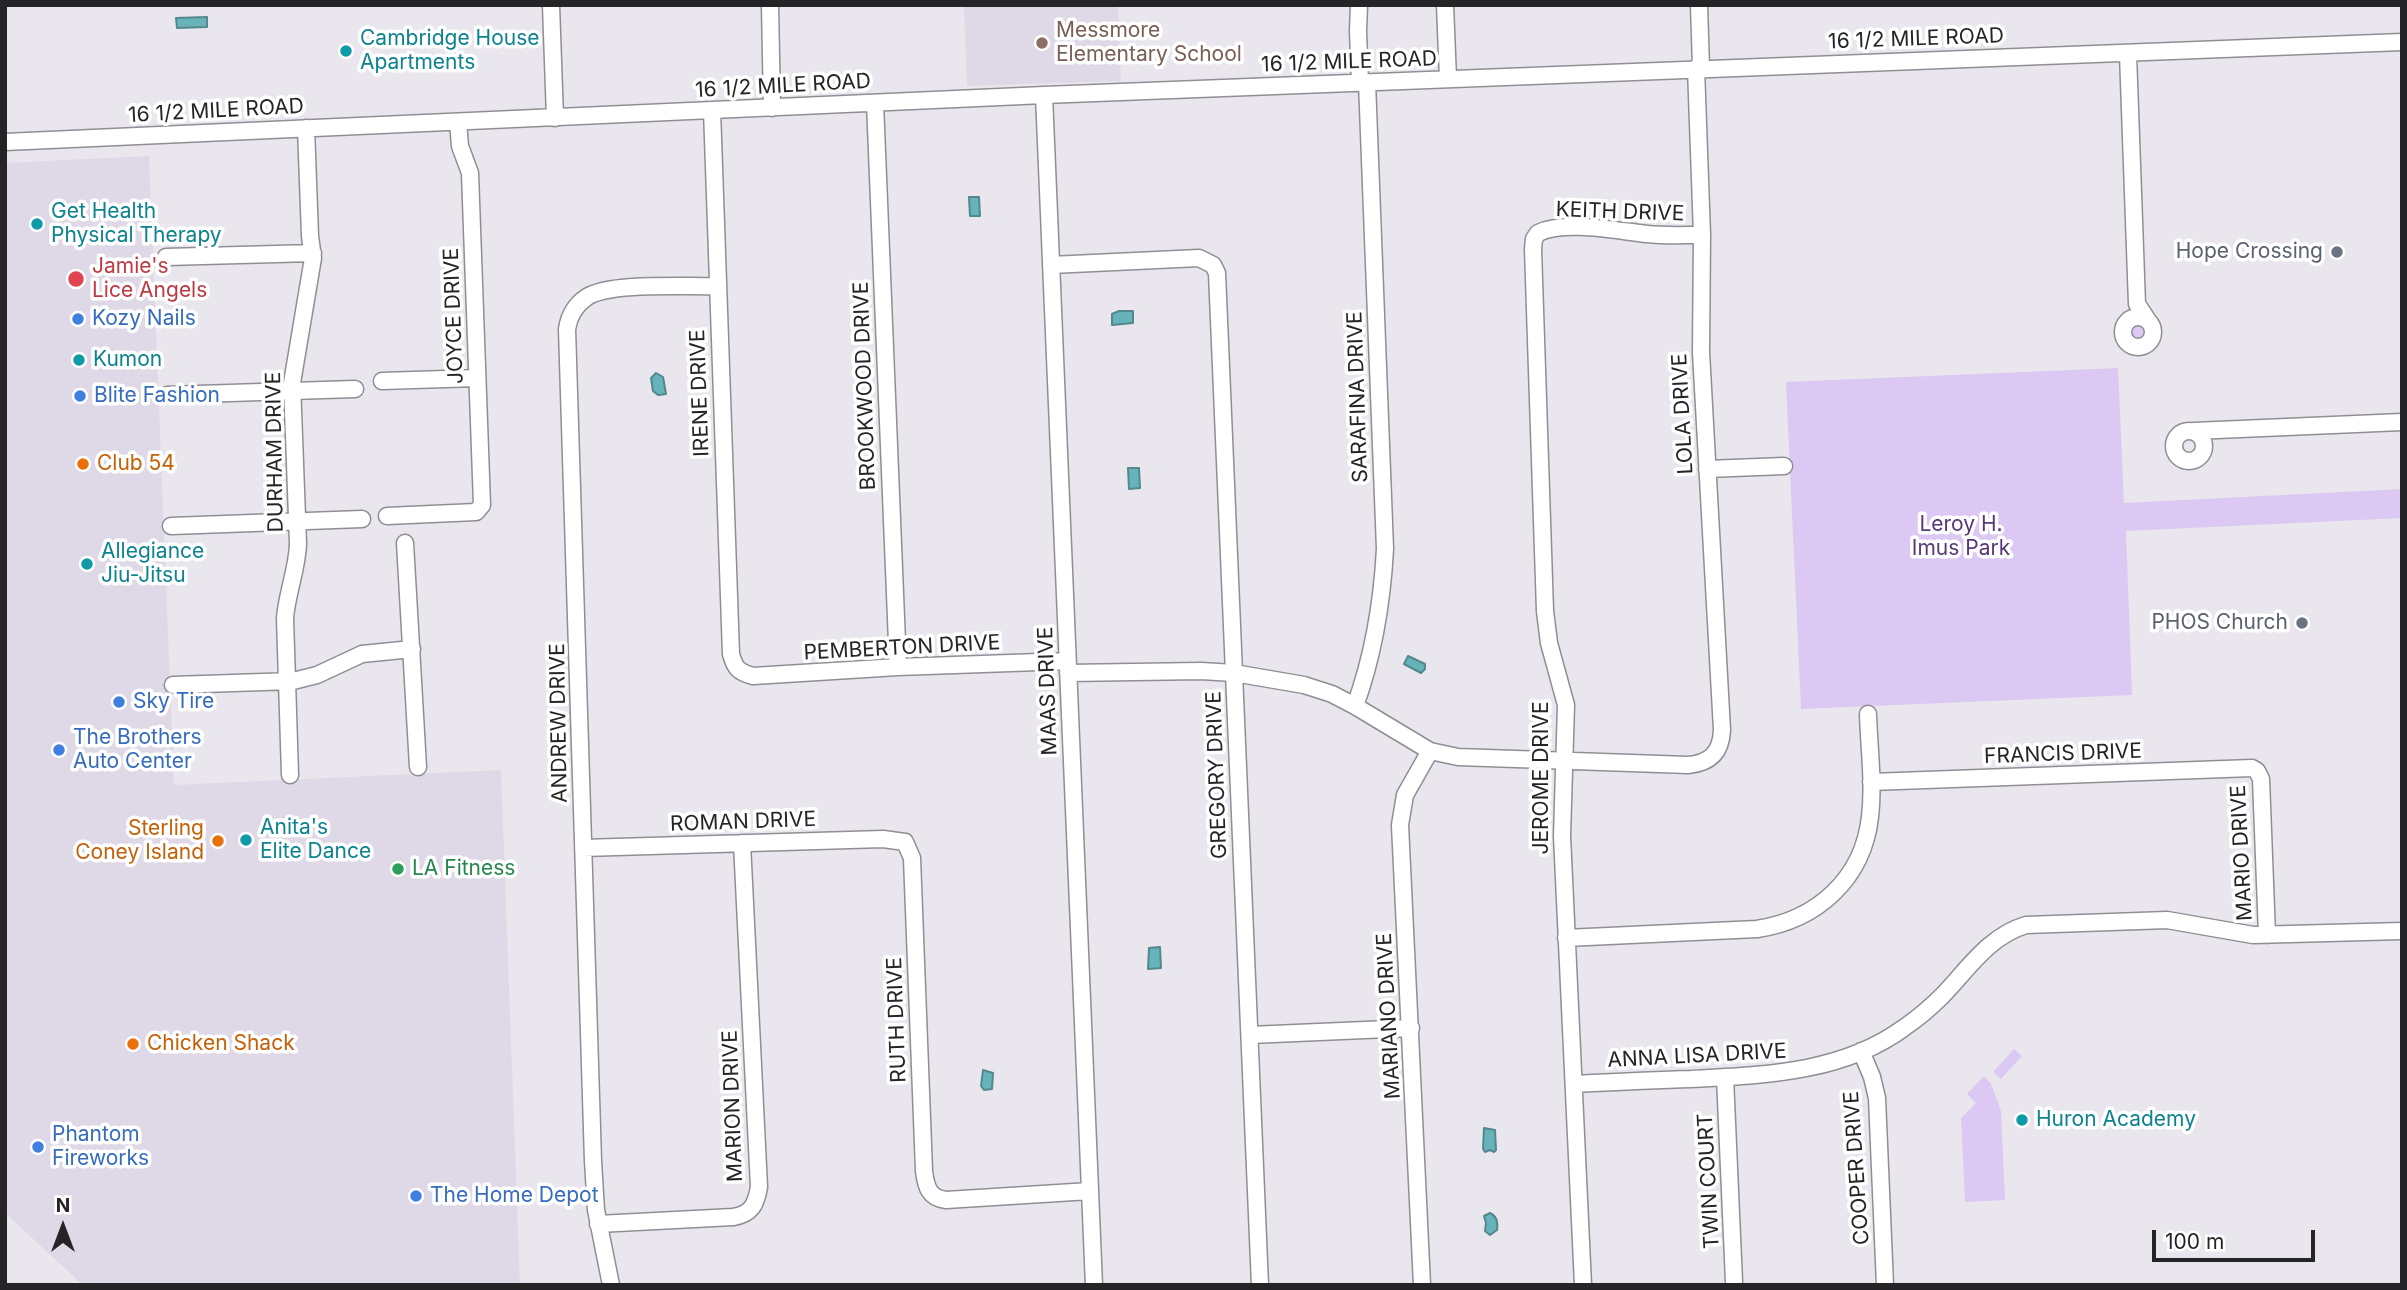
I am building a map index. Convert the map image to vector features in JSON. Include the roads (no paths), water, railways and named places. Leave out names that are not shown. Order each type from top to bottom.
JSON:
[{"type":"street","points":[[551,5],[555,118]]},
{"type":"street","points":[[769,5],[772,108]]},
{"type":"street","name":"SARAFINA DRIVE","points":[[1355,706],[1375,642],[1385,549],[1364,82],[1358,31],[1359,5]]},
{"type":"street","points":[[1445,5],[1448,79]]},
{"type":"street","name":"LOLA DRIVE","points":[[1699,5],[1701,352],[1722,730],[1715,756]]},
{"type":"street","name":"16 1/2 MILE ROAD","points":[[5,142],[1044,95],[2402,42]]},
{"type":"street","points":[[2128,54],[2137,304],[2123,328],[2124,338],[2131,346],[2141,347],[2153,337],[2153,327],[2137,304]]},
{"type":"street","name":"MAAS DRIVE","points":[[1044,95],[1094,1285]]},
{"type":"street","name":"BROOKWOOD DRIVE","points":[[875,103],[898,667]]},
{"type":"street","name":"IRENE DRIVE","points":[[712,110],[731,654],[734,666],[740,672]]},
{"type":"street","name":"JOYCE DRIVE","points":[[387,516],[471,512],[480,510],[482,505],[470,173],[460,146],[458,122]]},
{"type":"street","name":"DURHAM DRIVE","points":[[290,775],[285,618],[287,596],[297,566],[292,391],[294,361],[311,280],[313,253],[306,128]]},
{"type":"street","name":"KEITH DRIVE","points":[[1538,233],[1554,228],[1600,228],[1647,234],[1702,235]]},
{"type":"street","name":"JEROME DRIVE","points":[[1538,233],[1533,249],[1545,611],[1549,643],[1566,705],[1562,836],[1583,1285]]},
{"type":"street","points":[[166,257],[313,253]]},
{"type":"street","name":"GREGORY DRIVE","points":[[1051,265],[1199,258],[1213,265],[1218,282],[1260,1285]]},
{"type":"street","name":"ANDREW DRIVE","points":[[611,1285],[598,1224],[593,1161],[579,670],[566,343],[568,321],[577,306],[601,291],[717,286]]},
{"type":"street","points":[[2128,320],[2137,317],[2147,319]]},
{"type":"street","points":[[382,381],[477,378]]},
{"type":"street","points":[[167,395],[355,388]]},
{"type":"street","points":[[2214,430],[2196,459],[2186,460],[2178,455],[2174,446],[2177,437],[2185,431],[2402,422]]},
{"type":"street","points":[[2194,431],[2202,437],[2204,447]]},
{"type":"street","points":[[1707,469],[1784,466]]},
{"type":"street","points":[[171,526],[362,519]]},
{"type":"street","points":[[405,543],[418,767]]},
{"type":"street","points":[[173,685],[288,681],[317,675],[362,654],[412,649]]},
{"type":"street","name":"PEMBERTON DRIVE","points":[[740,672],[754,676],[898,667],[1068,667],[1234,673],[1304,685],[1332,694],[1430,751],[1458,757],[1688,765],[1699,764],[1715,756]]},
{"type":"street","points":[[1566,938],[1757,929],[1788,922],[1820,906],[1836,892],[1859,859],[1868,830],[1871,782],[1868,714]]},
{"type":"street","name":"MARIANO DRIVE","points":[[1422,1285],[1401,825],[1405,795],[1430,751]]},
{"type":"street","name":"FRANCIS DRIVE","points":[[1871,782],[2247,767],[2257,771]]},
{"type":"street","name":"MARIO DRIVE","points":[[2257,771],[2261,779],[2267,935]]},
{"type":"street","name":"ROMAN DRIVE","points":[[583,848],[883,839],[905,842]]},
{"type":"street","name":"RUTH DRIVE","points":[[905,842],[912,858],[924,1171],[927,1189],[937,1199],[946,1200],[1090,1191]]},
{"type":"street","name":"MARION DRIVE","points":[[598,1224],[733,1217],[748,1213],[756,1202],[759,1187],[742,843]]},
{"type":"street","name":"ANNA LISA DRIVE","points":[[1574,1084],[1725,1077],[1794,1071],[1828,1064],[1861,1051],[1906,1027],[1941,997],[1991,943],[2010,930],[2026,925],[2167,920],[2240,934],[2402,931]]},
{"type":"street","points":[[1250,1035],[1411,1028]]},
{"type":"street","name":"COOPER DRIVE","points":[[1861,1051],[1877,1098],[1885,1285]]},
{"type":"street","name":"TWIN COURT","points":[[1725,1077],[1734,1282]]},
{"type":"water","points":[[207,17],[207,27],[177,28],[176,18]]},
{"type":"water","points":[[969,197],[979,197],[980,216],[970,216]]},
{"type":"water","points":[[1133,311],[1133,323],[1112,325],[1112,314]]},
{"type":"water","points":[[656,373],[663,377],[666,394],[658,395],[653,391],[651,378]]},
{"type":"water","points":[[1128,468],[1139,468],[1140,488],[1129,489]]},
{"type":"water","points":[[1408,656],[1425,664],[1421,673],[1404,664]]},
{"type":"water","points":[[1160,947],[1161,968],[1148,969],[1149,948]]},
{"type":"water","points":[[983,1070],[993,1073],[992,1089],[984,1090],[981,1086]]},
{"type":"water","points":[[1484,1128],[1495,1130],[1494,1152],[1485,1152],[1483,1149]]},
{"type":"water","points":[[1490,1213],[1496,1218],[1497,1230],[1490,1235],[1485,1231],[1484,1216]]},
{"type":"place","name":"Messmore Elementary School","points":[[1042,43]]},
{"type":"place","name":"Cambridge House Apartments","points":[[346,51]]},
{"type":"place","name":"Get Health Physical Therapy","points":[[37,224]]},
{"type":"place","name":"Hope Crossing","points":[[2337,252]]},
{"type":"place","name":"Jamie's Lice Angels","points":[[76,279]]},
{"type":"place","name":"Kozy Nails","points":[[78,319]]},
{"type":"place","name":"Kumon","points":[[79,360]]},
{"type":"place","name":"Blite Fashion","points":[[80,396]]},
{"type":"place","name":"Club 54","points":[[83,464]]},
{"type":"place","name":"Allegiance Jiu-Jitsu","points":[[87,564]]},
{"type":"place","name":"PHOS Church","points":[[2302,623]]},
{"type":"place","name":"Sky Tire","points":[[119,702]]},
{"type":"place","name":"The Brothers Auto Center","points":[[59,750]]},
{"type":"place","name":"Anita's Elite Dance","points":[[246,840]]},
{"type":"place","name":"Sterling Coney Island","points":[[218,841]]},
{"type":"place","name":"LA Fitness","points":[[398,869]]},
{"type":"place","name":"Chicken Shack","points":[[133,1044]]},
{"type":"place","name":"Huron Academy","points":[[2022,1120]]},
{"type":"place","name":"Phantom Fireworks","points":[[38,1147]]},
{"type":"place","name":"The Home Depot","points":[[416,1196]]},
{"type":"park label","name":"Leroy H. Imus Park","points":[[1961,537]]}]
